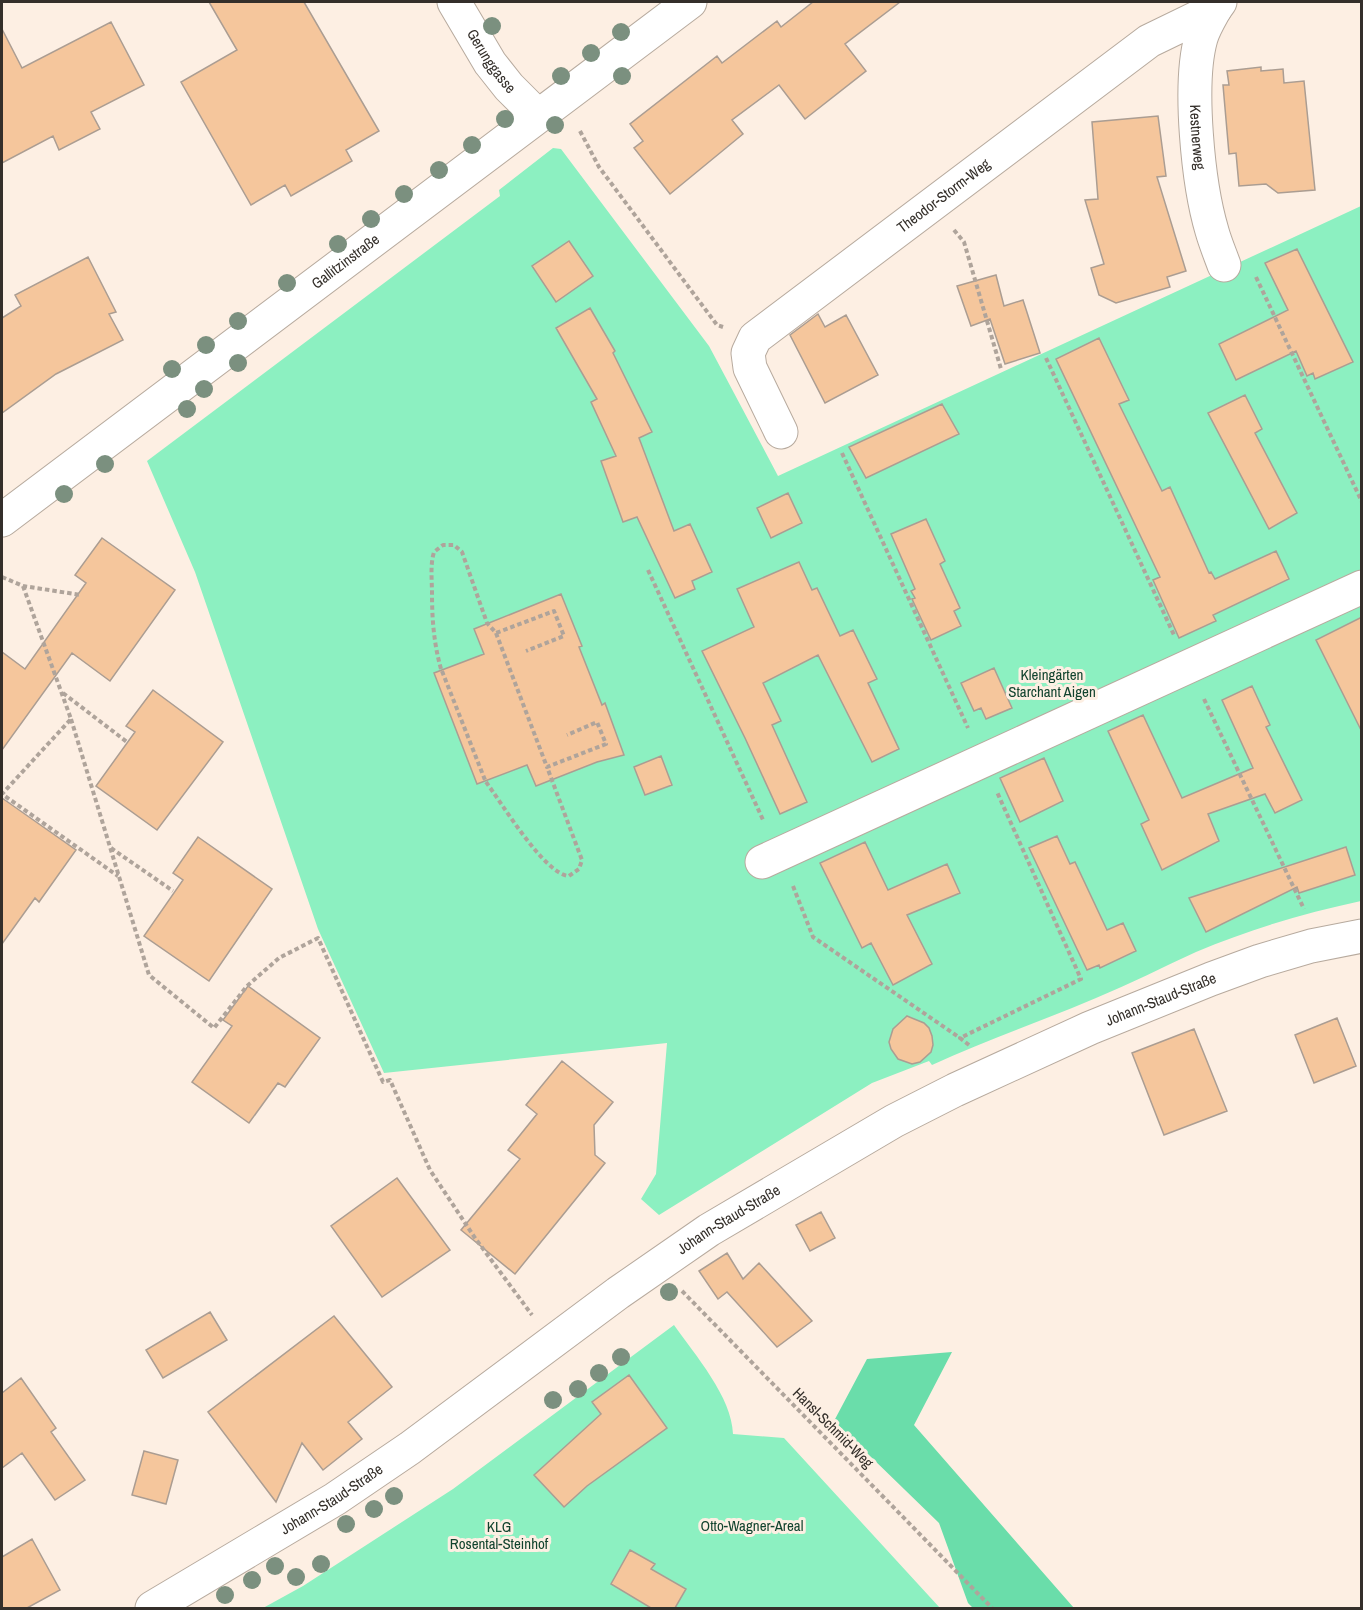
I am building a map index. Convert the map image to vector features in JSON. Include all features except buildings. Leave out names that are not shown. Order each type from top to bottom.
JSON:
[{"type":"street","name":"Gerunggasse","points":[[454,2],[490,63],[509,87],[549,106]]},
{"type":"street","name":"Gallitzinstraße","points":[[2,520],[690,2]]},
{"type":"street","name":"Theodor-Storm-Weg","points":[[755,338],[1149,41],[1217,5]]},
{"type":"street","name":"Kestnerweg","points":[[1217,5],[1201,38],[1196,76],[1196,123],[1211,230],[1224,265]]},
{"type":"street","points":[[755,338],[748,353],[750,368],[781,432]]},
{"type":"street","points":[[762,862],[1362,587]]},
{"type":"street","name":"Johann-Staud-Straße","points":[[152,1608],[325,1505],[410,1448],[658,1264],[709,1230],[884,1127],[955,1090],[1090,1028],[1211,979],[1280,955],[1362,936]]},
{"type":"path","points":[[549,106],[599,167],[717,325],[755,338]]},
{"type":"path","points":[[934,203],[964,242],[1001,369]]},
{"type":"path","points":[[1256,276],[1362,502]]},
{"type":"path","points":[[450,544],[462,552],[487,623],[496,633],[582,860],[579,869],[569,876],[559,874],[550,866],[512,820],[485,781],[442,670],[435,645],[432,619],[432,555],[439,547],[450,544]]},
{"type":"path","points":[[2,577],[23,586],[81,595]]},
{"type":"path","points":[[23,586],[63,692],[149,975],[214,1028],[247,986],[279,958],[318,939],[383,1082],[390,1080],[430,1170],[481,1247],[538,1322]]},
{"type":"path","points":[[496,633],[554,611],[564,636],[526,651]]},
{"type":"path","points":[[63,692],[127,742]]},
{"type":"path","points":[[71,719],[2,794],[119,877]]},
{"type":"path","points":[[547,767],[606,744],[597,722],[567,735]]},
{"type":"path","points":[[110,847],[172,891]]},
{"type":"path","name":"Hansl-Schmid-Weg","points":[[658,1264],[760,1372],[992,1608]]},
{"type":"green space","name":"Kleingärten Starchant Aigen","points":[[553,148],[561,149],[709,346],[778,476],[1361,206],[1361,901],[1298,916],[1237,936],[1196,952],[1096,998],[932,1065],[929,1061],[872,1083],[659,1215],[641,1199],[656,1174],[667,1043],[384,1073],[318,929],[195,572],[147,461],[500,196],[499,190]]},
{"type":"green space","points":[[674,1325],[719,1391],[731,1420],[733,1434],[784,1438],[940,1608],[263,1608],[303,1586],[453,1489]]},
{"type":"green space","points":[[952,1352],[914,1425],[1074,1608],[973,1608],[968,1603],[939,1523],[834,1421],[867,1359]]},
{"type":"park label","name":"Otto-Wagner-Areal","points":[[752,1526]]},
{"type":"park label","name":"KLG Rosental-Steinhof","points":[[499,1536]]}]
